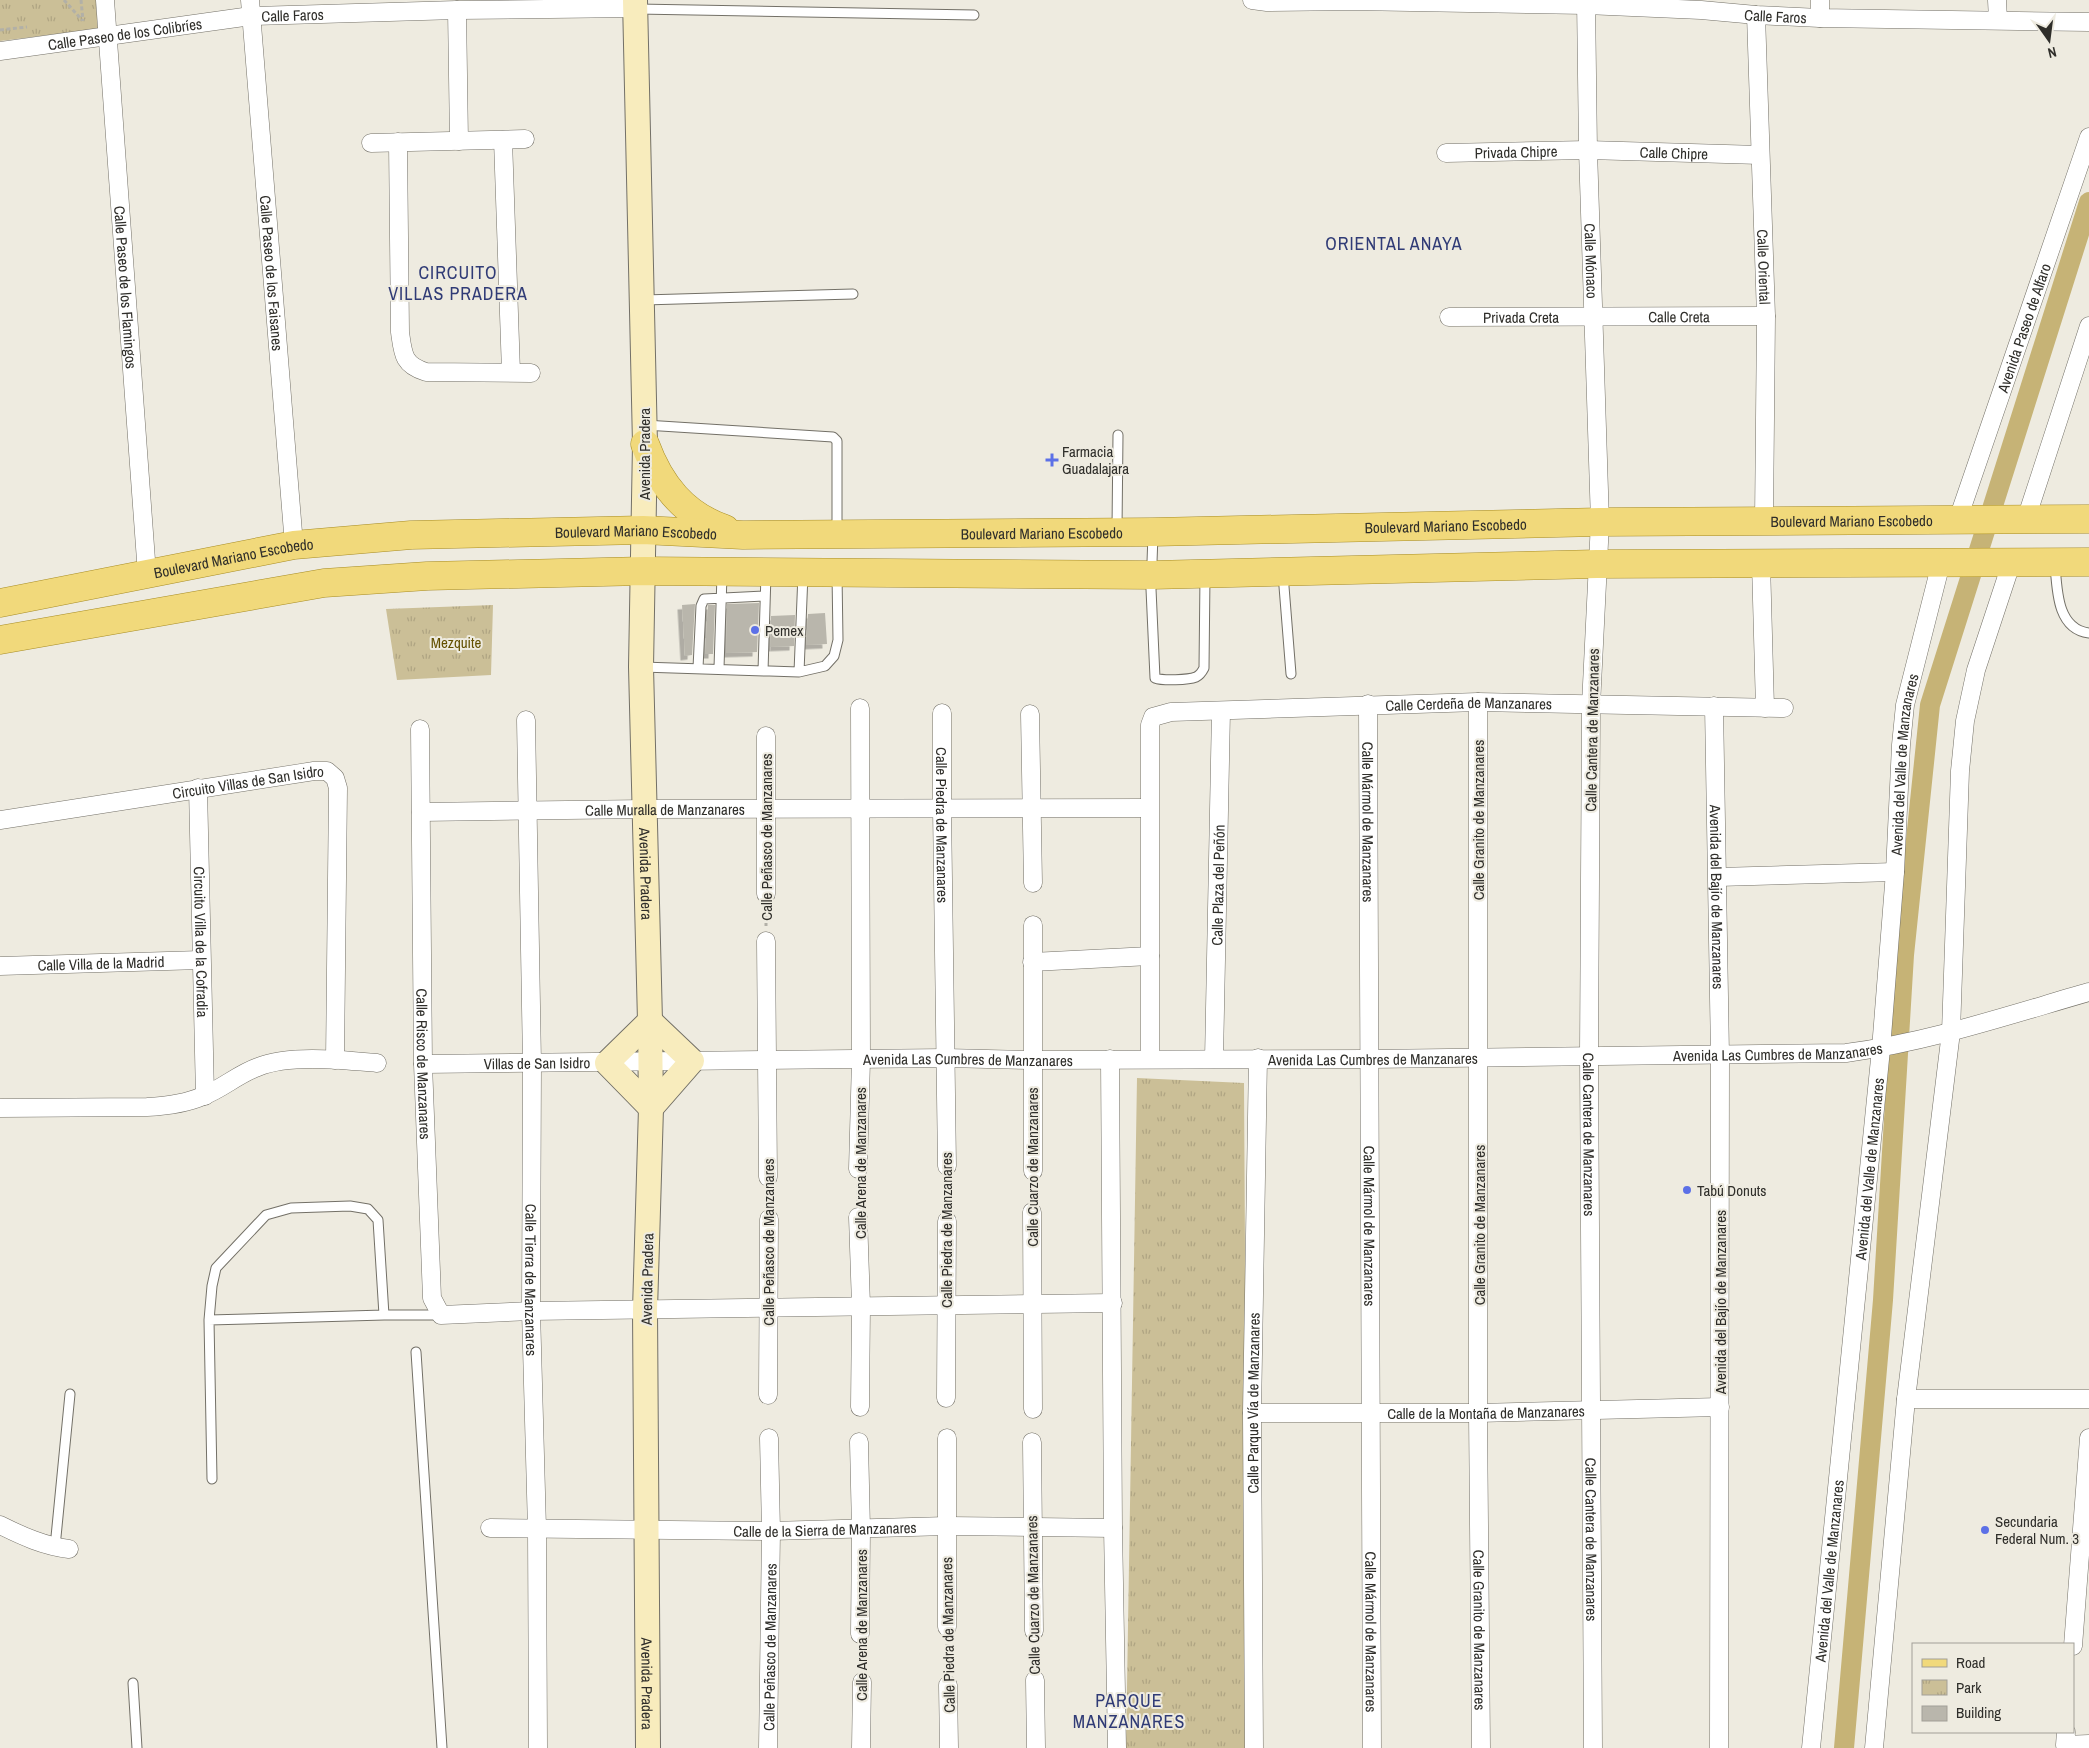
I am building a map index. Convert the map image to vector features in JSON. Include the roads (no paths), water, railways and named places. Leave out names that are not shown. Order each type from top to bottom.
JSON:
[{"type":"main road","points":[[645,435],[659,475],[691,513],[711,524],[743,535]]},
{"type":"main road","name":"Boulevard Mariano Escobedo","points":[[0,603],[294,546],[411,535],[643,530],[743,535],[1153,532],[1600,522],[2089,519]]},
{"type":"main road","points":[[0,640],[324,582],[427,576],[644,571],[722,585],[765,584],[804,572],[837,571],[1152,575],[1597,564],[2089,562]]},
{"type":"street","name":"Calle Paseo de los Flamingos","points":[[105,0],[147,574]]},
{"type":"street","name":"Calle Faros","points":[[1252,0],[1267,2],[1353,0],[1700,5],[1756,15],[1820,18],[2089,22]]},
{"type":"street","points":[[1820,0],[1820,18]]},
{"type":"street","points":[[1997,0],[1998,20]]},
{"type":"street","name":"Calle Mónaco","points":[[1586,3],[1588,150],[1600,522]]},
{"type":"street","name":"Calle Faros","points":[[250,8],[457,10],[635,4]]},
{"type":"street","name":"Avenida Pradera","points":[[635,4],[640,300],[645,435],[641,667],[651,1108],[645,1310],[648,1748]]},
{"type":"street","name":"Calle Paseo de los Colibríes","points":[[0,51],[108,36],[250,8]]},
{"type":"street","name":"Calle Paseo de los Faisanes","points":[[250,8],[294,546]]},
{"type":"street","points":[[457,10],[459,141]]},
{"type":"street","name":"Calle Oriental","points":[[1756,15],[1766,316],[1764,520]]},
{"type":"street","name":"Avenida Paseo de Alfaro","points":[[1962,519],[2089,137]]},
{"type":"street","points":[[371,143],[525,139]]},
{"type":"street","points":[[503,140],[511,372]]},
{"type":"street","points":[[398,142],[400,332],[406,361],[415,368],[426,372],[531,373]]},
{"type":"street","name":"Privada Chipre","points":[[1446,153],[1588,150]]},
{"type":"street","name":"Calle Chipre","points":[[1588,150],[1760,155]]},
{"type":"street","name":"Calle Creta","points":[[1594,318],[1766,316]]},
{"type":"street","name":"Privada Creta","points":[[1450,317],[1594,318]]},
{"type":"street","points":[[2019,519],[2089,326]]},
{"type":"street","name":"Calle Cantera de Manzanares","points":[[1593,1748],[1588,1055],[1591,706],[1600,522]]},
{"type":"street","points":[[1761,562],[1765,708]]},
{"type":"street","points":[[1874,1748],[1906,1399],[1944,1033],[1960,771],[1965,721],[1976,670],[2005,562]]},
{"type":"street","name":"Avenida del Valle de Manzanares","points":[[1811,1748],[1884,1048],[1904,705],[1949,563]]},
{"type":"street","points":[[0,598],[0,603]]},
{"type":"street","name":"Calle Cerdeña de Manzanares","points":[[1149,808],[1150,725],[1153,717],[1171,712],[1368,704],[1478,702],[1591,706],[1784,708]]},
{"type":"street","name":"Calle Granito de Manzanares","points":[[1478,702],[1478,1413],[1481,1748]]},
{"type":"street","name":"Calle Mármol de Manzanares","points":[[1368,704],[1372,1748]]},
{"type":"street","name":"Avenida del Bajío de Manzanares","points":[[1714,706],[1720,1055],[1719,1748]]},
{"type":"street","name":"Calle Arena de Manzanares","points":[[858,1169],[861,1060],[860,708]]},
{"type":"street","name":"Calle Plaza del Peñón","points":[[1214,1059],[1221,711]]},
{"type":"street","name":"Calle Piedra de Manzanares","points":[[942,713],[946,1166]]},
{"type":"street","points":[[1030,714],[1033,883]]},
{"type":"street","name":"Calle Tierra de Manzanares","points":[[526,720],[532,1063],[531,1311],[537,1529],[538,1748]]},
{"type":"street","name":"Calle Risco de Manzanares","points":[[420,729],[423,1064],[432,1298],[435,1315]]},
{"type":"street","name":"Calle Peñasco de Manzanares","points":[[766,736],[766,894]]},
{"type":"street","name":"Circuito Villas de San Isidro","points":[[0,820],[198,788],[314,771],[327,771],[335,778],[338,788],[335,1060]]},
{"type":"street","name":"Circuito Villa de la Cofradia","points":[[198,788],[205,1096]]},
{"type":"street","points":[[1149,808],[1150,1059]]},
{"type":"street","name":"Calle Muralla de Manzanares","points":[[421,812],[644,809],[1149,808]]},
{"type":"street","points":[[1718,878],[1895,872]]},
{"type":"street","name":"Calle Cuarzo de Manzanares","points":[[1033,925],[1033,1171]]},
{"type":"street","name":"Calle Peñasco de Manzanares","points":[[766,941],[768,1177]]},
{"type":"street","points":[[1032,962],[1150,956]]},
{"type":"street","name":"Calle Villa de la Madrid","points":[[0,966],[201,960]]},
{"type":"street","name":"Avenida Las Cumbres de Manzanares","points":[[650,1063],[946,1058],[1032,1060],[1370,1059],[1846,1053],[1884,1048],[1944,1033],[2089,992]]},
{"type":"street","points":[[650,1021],[692,1061],[651,1108],[607,1063],[650,1021]]},
{"type":"street","name":"Calle Parque Vía de Manzanares","points":[[1254,1748],[1252,1413],[1258,1058]]},
{"type":"street","points":[[1110,1059],[1113,1528],[1117,1748]]},
{"type":"street","points":[[0,1108],[147,1107],[169,1105],[205,1096],[259,1066],[278,1062],[335,1060],[376,1063]]},
{"type":"street","name":"Villas de San Isidro","points":[[423,1064],[650,1063]]},
{"type":"street","name":"Calle Cuarzo de Manzanares","points":[[1032,1212],[1033,1409]]},
{"type":"street","name":"Calle Arena de Manzanares","points":[[858,1217],[861,1305],[860,1407]]},
{"type":"street","name":"Calle Peñasco de Manzanares","points":[[768,1395],[769,1219]]},
{"type":"street","name":"Calle Piedra de Manzanares","points":[[946,1221],[946,1398]]},
{"type":"street","points":[[435,1315],[531,1311],[861,1305],[1113,1303]]},
{"type":"street","points":[[1906,1399],[2089,1399]]},
{"type":"street","name":"Calle de la Montaña de Manzanares","points":[[1252,1413],[1591,1412],[1720,1407]]},
{"type":"street","name":"Calle Peñasco de Manzanares","points":[[768,1748],[772,1531],[769,1438]]},
{"type":"street","name":"Calle Piedra de Manzanares","points":[[947,1438],[947,1627]]},
{"type":"street","points":[[2073,1643],[2084,1571],[2089,1438]]},
{"type":"street","name":"Calle Arena de Manzanares","points":[[859,1442],[861,1529],[860,1634]]},
{"type":"street","name":"Calle Cuarzo de Manzanares","points":[[1032,1442],[1031,1527],[1034,1631]]},
{"type":"street","points":[[0,1526],[28,1538],[62,1548]]},
{"type":"street","name":"Calle de la Sierra de Manzanares","points":[[490,1528],[772,1531],[947,1526],[1113,1528]]},
{"type":"street","name":"Calle Cuarzo de Manzanares","points":[[1034,1680],[1036,1748]]},
{"type":"street","name":"Calle Arena de Manzanares","points":[[861,1748],[862,1682]]},
{"type":"street","name":"Calle Piedra de Manzanares","points":[[948,1685],[949,1748]]},
{"type":"street","points":[[2065,1741],[2089,1744]]},
{"type":"lane","points":[[635,4],[974,15]]},
{"type":"lane","points":[[640,300],[853,294]]},
{"type":"lane","points":[[645,435],[836,438],[837,534]]},
{"type":"lane","points":[[1117,532],[1118,435]]},
{"type":"lane","points":[[1153,532],[1153,670],[1155,678],[1161,680],[1195,677],[1201,674],[1204,668],[1203,591],[1205,573]]},
{"type":"lane","points":[[2055,562],[2058,598],[2062,612],[2070,626],[2089,633]]},
{"type":"lane","points":[[641,667],[799,672],[825,666],[834,656],[838,640],[837,571]]},
{"type":"lane","points":[[1283,571],[1291,674]]},
{"type":"lane","points":[[799,672],[804,572]]},
{"type":"lane","points":[[763,671],[765,584]]},
{"type":"lane","points":[[698,668],[701,606],[704,599],[722,585]]},
{"type":"lane","points":[[719,668],[722,585]]},
{"type":"lane","points":[[212,1479],[209,1320],[212,1286],[216,1268],[266,1215],[291,1208],[350,1206],[368,1209],[378,1220],[384,1315]]},
{"type":"lane","points":[[209,1320],[435,1315]]},
{"type":"lane","points":[[416,1352],[442,1748]]},
{"type":"lane","points":[[62,1548],[70,1394]]},
{"type":"lane","points":[[133,1683],[137,1748]]},
{"type":"waterway","points":[[1844,1748],[1883,1300],[1904,955],[1930,705],[2089,202]]},
{"type":"place","name":"Farmacia Guadalajara","points":[[1052,460]]},
{"type":"place","name":"Pemex","points":[[755,630]]},
{"type":"place","name":"Tabú Donuts","points":[[1687,1190]]},
{"type":"place","name":"Secundaria Federal Num. 3","points":[[1985,1530]]},
{"type":"district","name":"ORIENTAL ANAYA","points":[[1394,243]]},
{"type":"district","name":"CIRCUITO VILLAS PRADERA","points":[[458,282]]},
{"type":"district","name":"PARQUE MANZANARES","points":[[1129,1710]]},
{"type":"park label","name":"Mezquite","points":[[456,642]]}]
